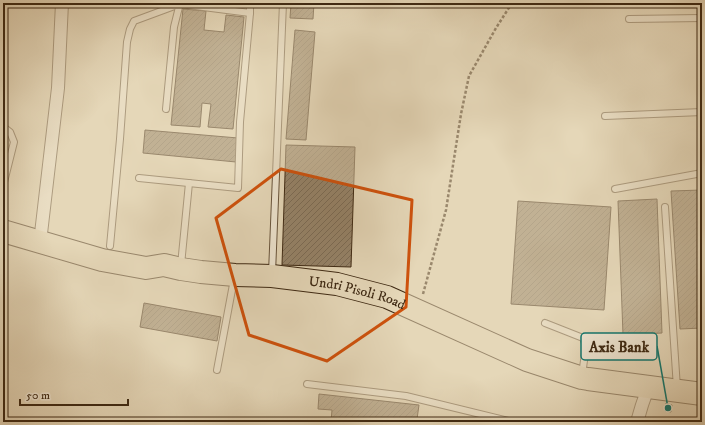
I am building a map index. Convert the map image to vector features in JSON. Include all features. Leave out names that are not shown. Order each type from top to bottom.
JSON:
[{"type":"highway","points":[[3,219],[41,236],[110,246],[150,255],[172,267]]},
{"type":"highway","name":"Undri Pisoli Road","points":[[3,231],[41,236],[102,260],[146,268],[172,267],[201,272],[272,276],[337,284],[387,298],[526,360],[582,378],[677,392],[702,394]]},
{"type":"street","points":[[41,236],[58,88],[62,3]]},
{"type":"street","points":[[638,422],[648,388]]},
{"type":"lane","points":[[110,246],[127,42],[130,29],[134,21],[180,3],[250,13]]},
{"type":"lane","points":[[166,109],[174,28],[180,3]]},
{"type":"lane","points":[[139,178],[238,188],[240,122],[250,3]]},
{"type":"lane","points":[[272,276],[283,3]]},
{"type":"lane","points":[[629,19],[702,18]]},
{"type":"lane","points":[[605,116],[702,112]]},
{"type":"lane","points":[[3,127],[10,132],[14,142],[3,184]]},
{"type":"lane","points":[[615,189],[702,173]]},
{"type":"lane","points":[[172,267],[189,183]]},
{"type":"lane","points":[[665,207],[677,392]]},
{"type":"lane","points":[[217,370],[234,275]]},
{"type":"lane","points":[[545,323],[583,338],[586,346],[582,378]]},
{"type":"lane","points":[[308,384],[406,396],[512,422]]},
{"type":"path","points":[[418,311],[446,210],[469,76],[512,3]]},
{"type":"highlighted area","points":[[281,169],[412,200],[406,307],[327,361],[249,335],[216,218]]},
{"type":"building","points":[[291,3],[314,3],[313,19],[290,18]]},
{"type":"building","points":[[183,9],[206,11],[204,30],[224,32],[226,15],[244,17],[233,129],[208,127],[211,104],[202,103],[200,127],[171,125]]},
{"type":"building","points":[[295,30],[315,32],[306,140],[286,139]]},
{"type":"building","points":[[145,130],[238,138],[236,162],[143,153]]},
{"type":"building","points":[[286,145],[355,147],[351,267],[282,265]]},
{"type":"building","points":[[702,190],[702,328],[680,329],[671,191]]},
{"type":"building","points":[[657,199],[662,333],[623,335],[618,201]]},
{"type":"building","points":[[518,201],[611,207],[604,310],[511,304]]},
{"type":"building","points":[[144,303],[221,317],[217,341],[140,327]]},
{"type":"building","points":[[319,394],[419,405],[417,419],[404,418],[404,422],[315,422],[315,420],[331,421],[332,410],[318,409]]},
{"type":"building","points":[[666,403],[672,405],[671,412],[665,411]]},
{"type":"place","name":"Axis Bank","points":[[668,408]]}]
